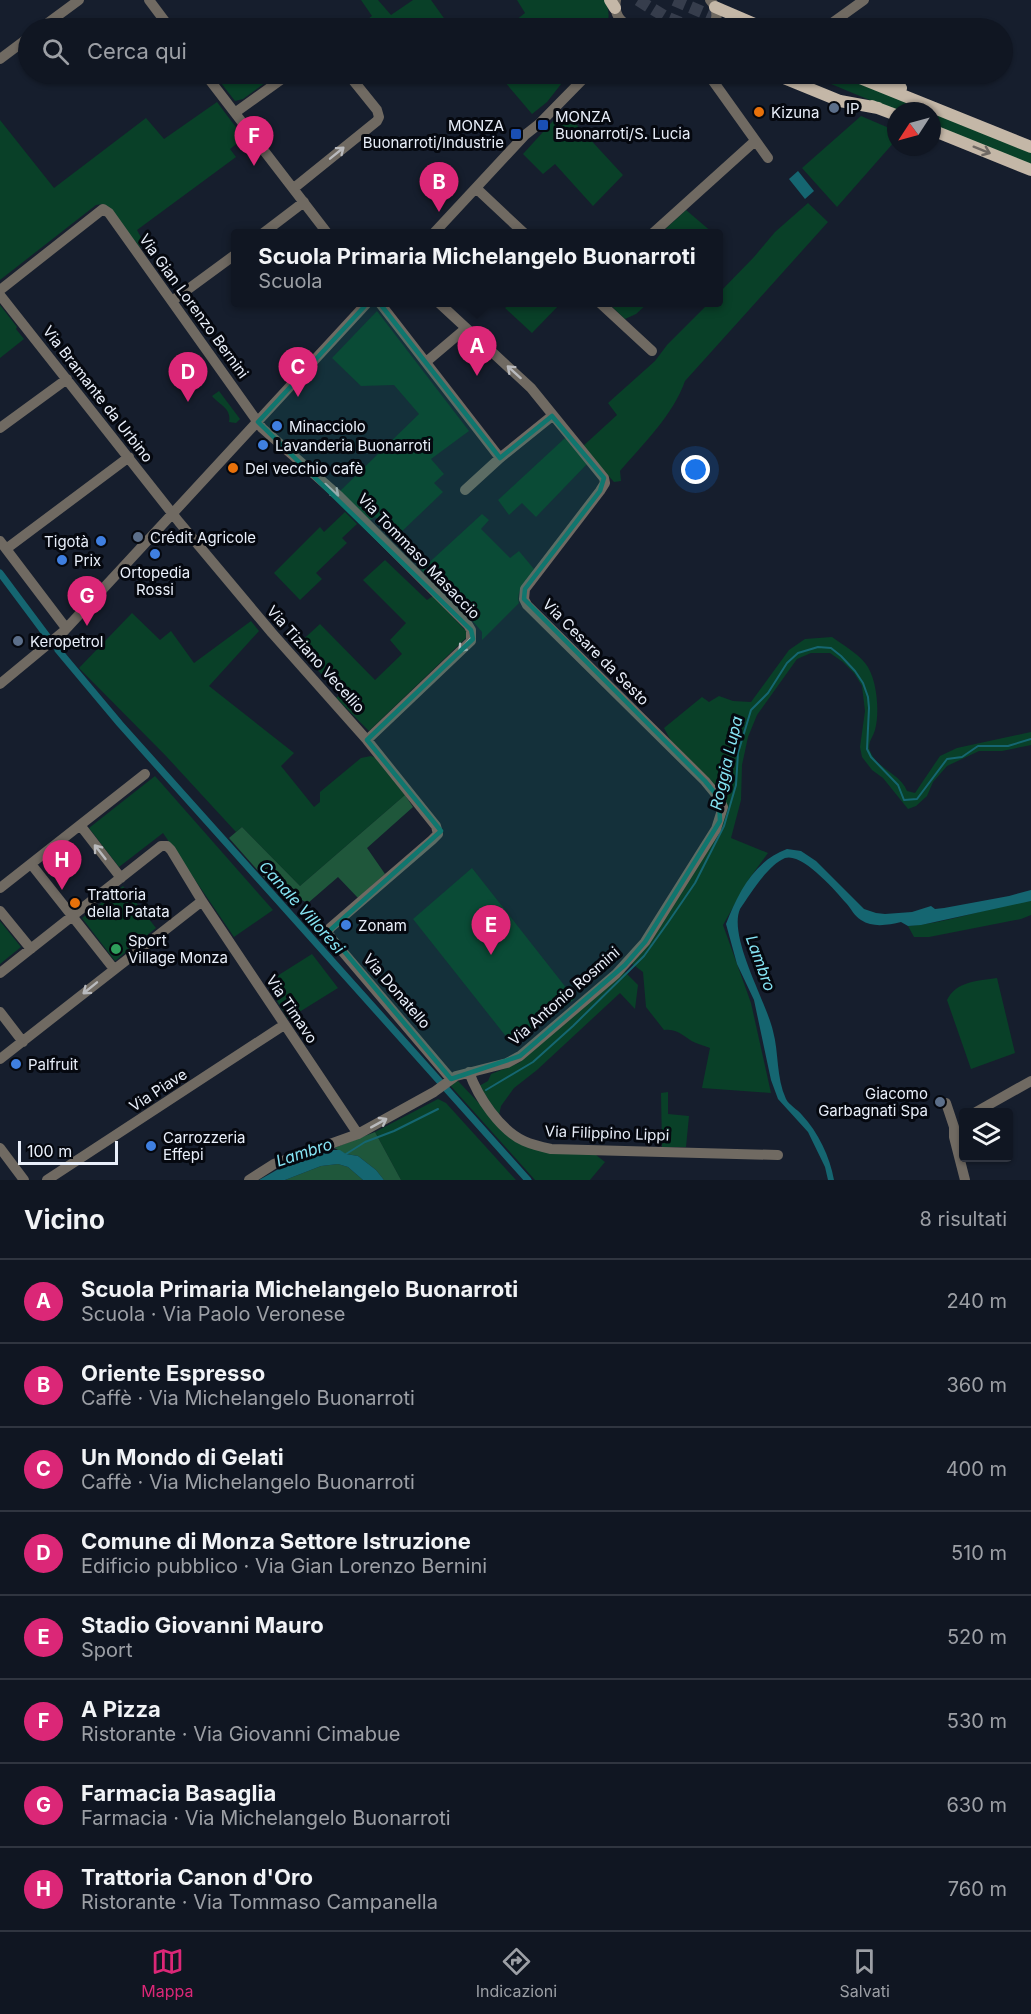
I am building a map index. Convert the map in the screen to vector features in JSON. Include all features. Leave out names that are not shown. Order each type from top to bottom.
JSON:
[{"type":"main road","points":[[711,2],[744,18]]},
{"type":"main road","points":[[798,84],[840,101],[878,108]]},
{"type":"main road","points":[[820,84],[887,112]]},
{"type":"main road","points":[[874,84],[918,102]]},
{"type":"main road","points":[[896,84],[925,102]]},
{"type":"main road","points":[[941,111],[1031,147]]},
{"type":"main road","points":[[941,134],[1031,170]]},
{"type":"street","points":[[55,18],[79,0]]},
{"type":"street","points":[[149,0],[162,18]]},
{"type":"street","points":[[839,18],[864,0]]},
{"type":"street","points":[[711,2],[717,18]]},
{"type":"street","points":[[0,59],[18,46]]},
{"type":"street","points":[[213,84],[324,229]]},
{"type":"street","points":[[236,112],[275,84]]},
{"type":"street","points":[[294,188],[380,117],[356,84]]},
{"type":"street","points":[[438,229],[569,84]]},
{"type":"street","points":[[525,135],[578,84]]},
{"type":"street","points":[[715,84],[768,158]]},
{"type":"street","points":[[657,229],[755,141]]},
{"type":"street","points":[[476,188],[520,229]]},
{"type":"street","points":[[269,229],[304,202]]},
{"type":"street","name":"Via Gian Lorenzo Bernini","points":[[0,290],[104,209],[258,422]]},
{"type":"street","points":[[172,301],[231,258]]},
{"type":"street","name":"Via Bramante da Urbino","points":[[0,294],[172,513]]},
{"type":"street","points":[[0,684],[53,642],[364,307]]},
{"type":"street","points":[[382,307],[500,458]]},
{"type":"street","points":[[442,307],[531,388],[552,416],[465,490]]},
{"type":"street","points":[[603,307],[652,351]]},
{"type":"street","points":[[426,362],[465,328]]},
{"type":"street","points":[[0,428],[67,379]]},
{"type":"street","name":"Via Cesare da Sesto","points":[[552,416],[604,478],[605,483],[525,589],[524,599],[532,610],[705,781],[719,798],[723,807]]},
{"type":"street","name":"Via Tommaso Masaccio","points":[[258,422],[339,496],[471,630],[471,641],[367,740]]},
{"type":"street","points":[[66,628],[3,545],[129,457]]},
{"type":"street","name":"Via Tiziano Vecellio","points":[[172,513],[260,620],[367,740],[436,826]]},
{"type":"street","points":[[0,888],[145,774]]},
{"type":"street","name":"Via Antonio Rosmini","points":[[249,1180],[274,1164],[357,1134],[469,1072],[507,1063],[520,1056],[625,965],[645,942],[708,844],[720,821],[723,807]]},
{"type":"street","points":[[0,973],[121,878],[80,825]]},
{"type":"street","name":"Via Donatello","points":[[436,826],[438,834],[432,840],[328,932],[445,1084]]},
{"type":"street","name":"Via Timavo","points":[[121,878],[161,846],[167,846],[171,850],[202,901],[357,1134]]},
{"type":"street","points":[[31,864],[114,969]]},
{"type":"street","points":[[0,1059],[202,901]]},
{"type":"street","points":[[0,911],[31,949]]},
{"type":"street","points":[[0,1012],[23,1041]]},
{"type":"street","name":"Via Piave","points":[[47,1180],[284,1025]]},
{"type":"street","name":"Via Filippino Lippi","points":[[469,1072],[481,1098],[494,1114],[513,1134],[537,1146],[551,1149],[778,1155]]},
{"type":"street","points":[[985,1108],[1031,1081]]},
{"type":"street","points":[[946,1103],[954,1127],[954,1137],[965,1180]]},
{"type":"street","points":[[954,1127],[959,1123]]},
{"type":"street","points":[[0,1148],[24,1180]]},
{"type":"highlighted area","points":[[374,296],[500,458],[552,416],[604,478],[600,491],[525,589],[524,599],[705,781],[719,798],[720,821],[645,942],[625,965],[520,1056],[451,1079],[328,932],[441,831],[367,740],[473,639],[471,630],[258,422]]},
{"type":"shaded area","points":[[361,0],[378,0],[391,15],[413,0],[431,0],[444,18],[369,18],[372,16]]},
{"type":"shaded area","points":[[517,0],[605,0],[608,18],[519,18],[525,13]]},
{"type":"shaded area","points":[[222,84],[263,84],[243,99],[235,101]]},
{"type":"shaded area","points":[[506,84],[561,84],[547,102],[532,114]]},
{"type":"shaded area","points":[[831,84],[863,84],[908,102],[887,102],[887,107]]},
{"type":"shaded area","points":[[217,102],[244,138],[230,149],[236,157],[137,230],[144,243],[140,247],[103,204],[96,205],[0,280],[0,120],[54,188],[146,118],[164,139]]},
{"type":"shaded area","points":[[563,110],[623,175],[593,206],[555,164],[543,174],[523,154]]},
{"type":"shaded area","points":[[861,116],[887,127],[887,150],[837,207],[802,168]]},
{"type":"shaded area","points":[[941,116],[1031,152],[1031,166],[941,130]]},
{"type":"shaded area","points":[[798,171],[814,191],[805,199],[789,179]]},
{"type":"shaded area","points":[[808,203],[828,222],[685,381],[665,417],[620,471],[621,481],[614,482],[582,447],[617,415],[608,403],[655,361],[667,345],[705,307],[723,307],[723,289],[775,232]]},
{"type":"shaded area","points":[[686,210],[708,229],[665,229]]},
{"type":"shaded area","points":[[0,305],[24,339],[0,358]]},
{"type":"shaded area","points":[[506,307],[557,307],[532,333]]},
{"type":"shaded area","points":[[612,307],[644,307],[636,314],[625,319]]},
{"type":"shaded area","points":[[377,311],[469,431],[431,459],[444,474],[434,483],[443,492],[396,537],[375,517],[369,521],[339,492],[419,414],[394,385],[361,386],[332,358]]},
{"type":"shaded area","points":[[219,391],[240,419],[236,423],[229,422],[229,413],[212,396]]},
{"type":"shaded area","points":[[565,438],[587,464],[536,517],[522,503],[509,515],[498,500]]},
{"type":"shaded area","points":[[345,512],[357,524],[342,538],[347,543],[316,573],[322,579],[300,600],[274,573],[320,527],[324,532]]},
{"type":"shaded area","points":[[482,514],[489,520],[481,529],[510,558],[519,551],[534,569],[520,590],[519,603],[482,640],[482,632],[465,612],[421,570]]},
{"type":"shaded area","points":[[385,560],[427,600],[433,596],[466,631],[466,638],[369,731],[336,698],[340,695],[296,646],[320,624],[375,680],[402,654],[390,640],[406,623],[363,580]]},
{"type":"shaded area","points":[[132,613],[160,640],[171,631],[194,663],[251,621],[259,631],[209,686],[294,753],[281,766],[314,807],[320,802],[320,792],[361,758],[371,756],[381,760],[405,795],[300,886],[242,827],[236,832],[166,756],[79,668]]},
{"type":"shaded area","points":[[832,637],[858,656],[869,669],[875,686],[877,705],[875,730],[869,748],[873,757],[900,780],[907,791],[915,793],[940,756],[957,748],[1031,732],[1031,745],[1002,751],[979,751],[947,766],[933,782],[927,796],[916,806],[908,809],[883,778],[872,770],[862,757],[860,747],[865,711],[862,686],[854,673],[830,653],[811,653],[797,659],[757,715],[748,737],[742,765],[741,800],[731,838],[768,853],[749,879],[723,925],[751,1003],[771,1093],[702,1088],[710,1048],[678,1032],[664,1030],[646,1007],[643,972],[631,963],[727,806],[721,792],[671,741],[664,728],[702,697],[709,702],[719,696],[733,701],[751,702],[789,650],[805,639]]},
{"type":"shaded area","points":[[155,776],[273,910],[234,937],[163,833],[119,867],[89,828]]},
{"type":"shaded area","points":[[405,795],[413,807],[367,848],[385,874],[358,898],[338,877],[308,903],[293,896],[275,879],[268,882],[229,838],[242,827],[300,886]]},
{"type":"shaded area","points":[[787,849],[801,851],[816,861],[864,909],[876,913],[912,912],[931,906],[935,909],[944,908],[1031,890],[1031,901],[921,925],[908,926],[901,922],[876,925],[866,923],[859,918],[835,890],[809,866],[792,858],[785,858],[772,867],[760,880],[740,909],[739,936],[773,1031],[783,1091],[787,1101],[808,1122],[818,1137],[830,1163],[834,1180],[828,1180],[825,1167],[808,1132],[778,1099],[771,1080],[754,1000],[737,964],[726,924],[742,890],[756,870],[775,854]]},
{"type":"shaded area","points":[[472,868],[575,999],[512,1044],[413,919]]},
{"type":"shaded area","points":[[123,886],[156,928],[115,961],[82,918]]},
{"type":"shaded area","points":[[1031,901],[1031,915],[1021,919],[929,937],[914,937],[908,926],[939,922]]},
{"type":"shaded area","points":[[0,921],[21,947],[0,964]]},
{"type":"shaded area","points":[[312,954],[338,988],[288,1019],[266,983]]},
{"type":"shaded area","points":[[624,971],[638,985],[635,1009],[620,993],[537,1070],[514,1088],[501,1106],[499,1115],[479,1086],[488,1081],[491,1074],[519,1063]]},
{"type":"shaded area","points":[[997,978],[1015,1053],[971,1069],[947,1000],[962,985]]},
{"type":"shaded area","points":[[458,1081],[510,1136],[596,1155],[605,1162],[590,1180],[535,1180],[449,1084]]},
{"type":"shaded area","points":[[668,1092],[668,1114],[689,1116],[686,1147],[662,1147],[661,1093]]},
{"type":"shaded area","points":[[438,1099],[446,1103],[516,1180],[401,1180],[375,1132]]},
{"type":"shaded area","points":[[375,1132],[401,1180],[384,1180],[376,1170],[358,1156],[346,1154],[334,1148]]},
{"type":"shaded area","points":[[333,1150],[358,1156],[376,1170],[384,1180],[363,1180],[348,1167],[338,1164],[321,1166],[285,1180],[259,1180],[282,1167]]},
{"type":"shaded area","points":[[338,1164],[348,1167],[363,1180],[285,1180],[321,1166]]},
{"type":"waterway","name":"Canale Villoresi","points":[[0,573],[47,636]]},
{"type":"waterway","name":"Roggia Lupa","points":[[486,1090],[533,1062],[573,1026],[644,956],[669,921],[695,883],[724,826],[736,785],[738,753],[751,710],[768,693],[787,663],[798,653],[818,647],[831,648],[855,671],[868,697],[867,749],[871,757],[898,785],[904,800],[917,799],[947,759],[962,757],[978,746],[1008,746],[1031,739]]},
{"type":"waterway","name":"Canale Villoresi","points":[[58,650],[120,724],[528,1180]]},
{"type":"waterway","name":"Roggia Lupa","points":[[346,1154],[365,1142],[394,1131],[438,1109]]},
{"type":"tunnel","points":[[638,0],[669,18]]},
{"type":"tunnel","points":[[674,0],[716,18]]},
{"type":"place","name":"IP","points":[[834,108]]},
{"type":"place","name":"Kizuna","points":[[759,112]]},
{"type":"place","name":"MONZA Buonarroti/S. Lucia","points":[[543,125]]},
{"type":"place","name":"MONZA Buonarroti/Industrie","points":[[516,134]]},
{"type":"place","name":"A Pizza","points":[[254,166]]},
{"type":"place","name":"Oriente Espresso","points":[[439,212]]},
{"type":"place","name":"Scuola Primaria Michelangelo Buonarroti","points":[[477,376]]},
{"type":"place","name":"Un Mondo di Gelati","points":[[298,397]]},
{"type":"place","name":"Comune di Monza Settore Istruzione","points":[[188,402]]},
{"type":"place","name":"Minacciolo","points":[[277,426]]},
{"type":"place","name":"Lavanderia Buonarroti","points":[[263,445]]},
{"type":"place","name":"Del vecchio cafè","points":[[233,468]]},
{"type":"place","name":"Crédit Agricole","points":[[138,537]]},
{"type":"place","name":"Tigotà","points":[[101,541]]},
{"type":"place","name":"Ortopedia Rossi","points":[[155,554]]},
{"type":"place","name":"Prix","points":[[62,560]]},
{"type":"place","name":"Farmacia Basaglia","points":[[87,626]]},
{"type":"place","name":"Keropetrol","points":[[18,641]]},
{"type":"place","name":"Trattoria Canon d'Oro","points":[[62,890]]},
{"type":"place","name":"Trattoria della Patata","points":[[75,903]]},
{"type":"place","name":"Zonam","points":[[346,925]]},
{"type":"place","name":"Sport Village Monza","points":[[116,949]]},
{"type":"place","name":"Stadio Giovanni Mauro","points":[[491,955]]},
{"type":"place","name":"Palfruit","points":[[16,1064]]},
{"type":"place","name":"Giacomo Garbagnati Spa","points":[[940,1102]]},
{"type":"place","name":"Carrozzeria Effepi","points":[[151,1146]]},
{"type":"water label","name":"Lambro","points":[[761,963]]},
{"type":"water label","name":"Lambro","points":[[304,1152]]}]
